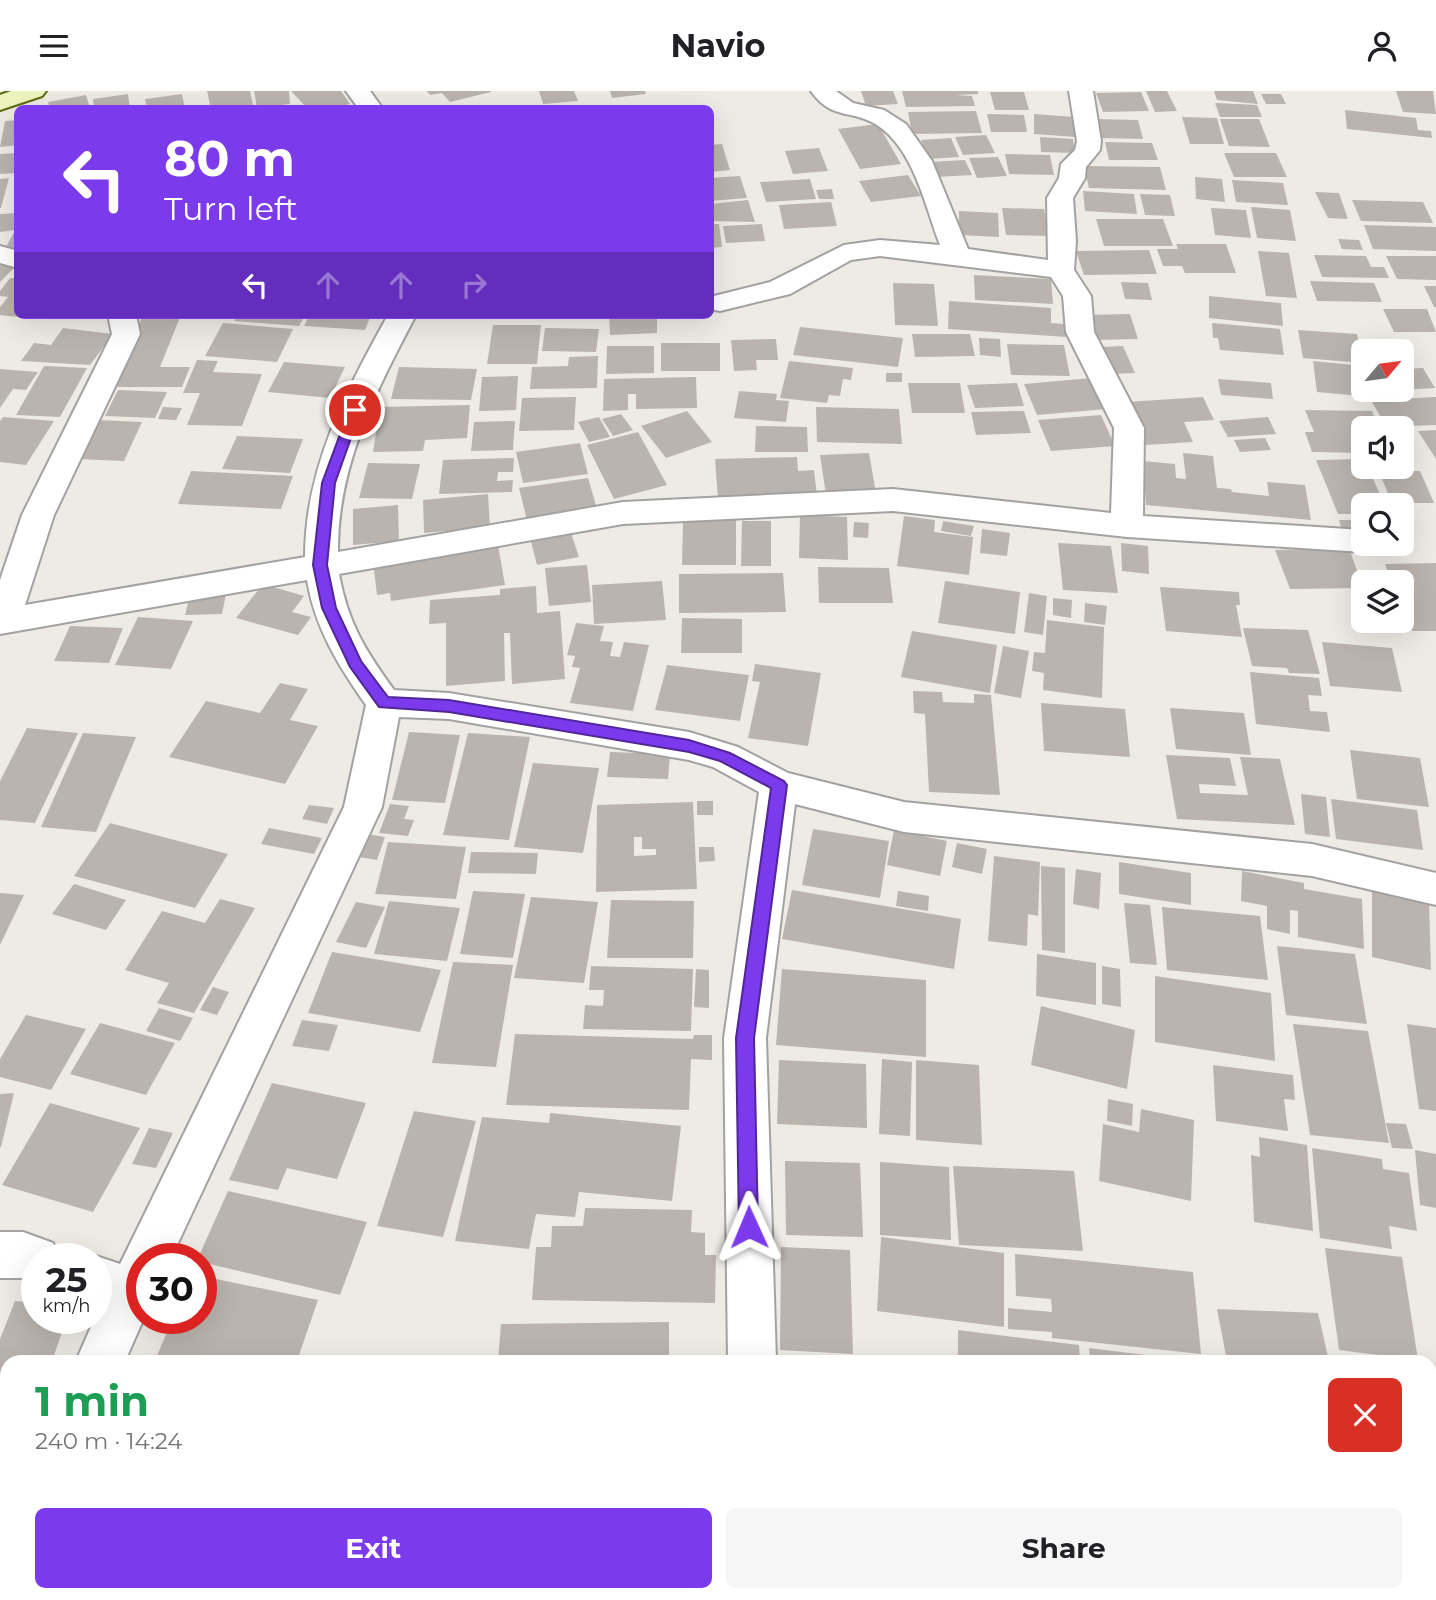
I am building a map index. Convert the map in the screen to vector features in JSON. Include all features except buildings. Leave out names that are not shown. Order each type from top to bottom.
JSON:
[{"type":"street","points":[[0,103],[34,91]]},
{"type":"street","points":[[823,91],[841,110],[883,118],[901,133],[914,150],[957,255]]},
{"type":"street","points":[[1081,91],[1088,118],[1089,151],[1083,159],[1074,164],[1072,178],[1060,198],[1063,241],[1060,269],[1077,296],[1080,332],[1129,428],[1127,526]]},
{"type":"street","points":[[720,303],[780,288],[844,253],[880,248],[1060,269]]},
{"type":"street","points":[[123,319],[126,334],[38,515],[1,622],[622,513],[893,500],[1127,526],[1351,540]]},
{"type":"street","points":[[145,1243],[363,807],[384,703],[355,663],[329,608],[320,565],[328,483],[338,450],[372,370],[400,319]]},
{"type":"street","points":[[384,703],[449,706],[689,746],[725,757],[779,785],[904,817],[1312,860],[1436,889]]},
{"type":"street","points":[[752,1355],[745,1038],[779,785]]},
{"type":"street","points":[[0,1255],[21,1255]]},
{"type":"street","points":[[102,1355],[126,1283]]},
{"type":"route","points":[[355,410],[328,483],[320,565],[329,608],[355,663],[384,703],[449,706],[552,721],[689,746],[725,757],[779,785],[745,1038],[749,1227]]}]
